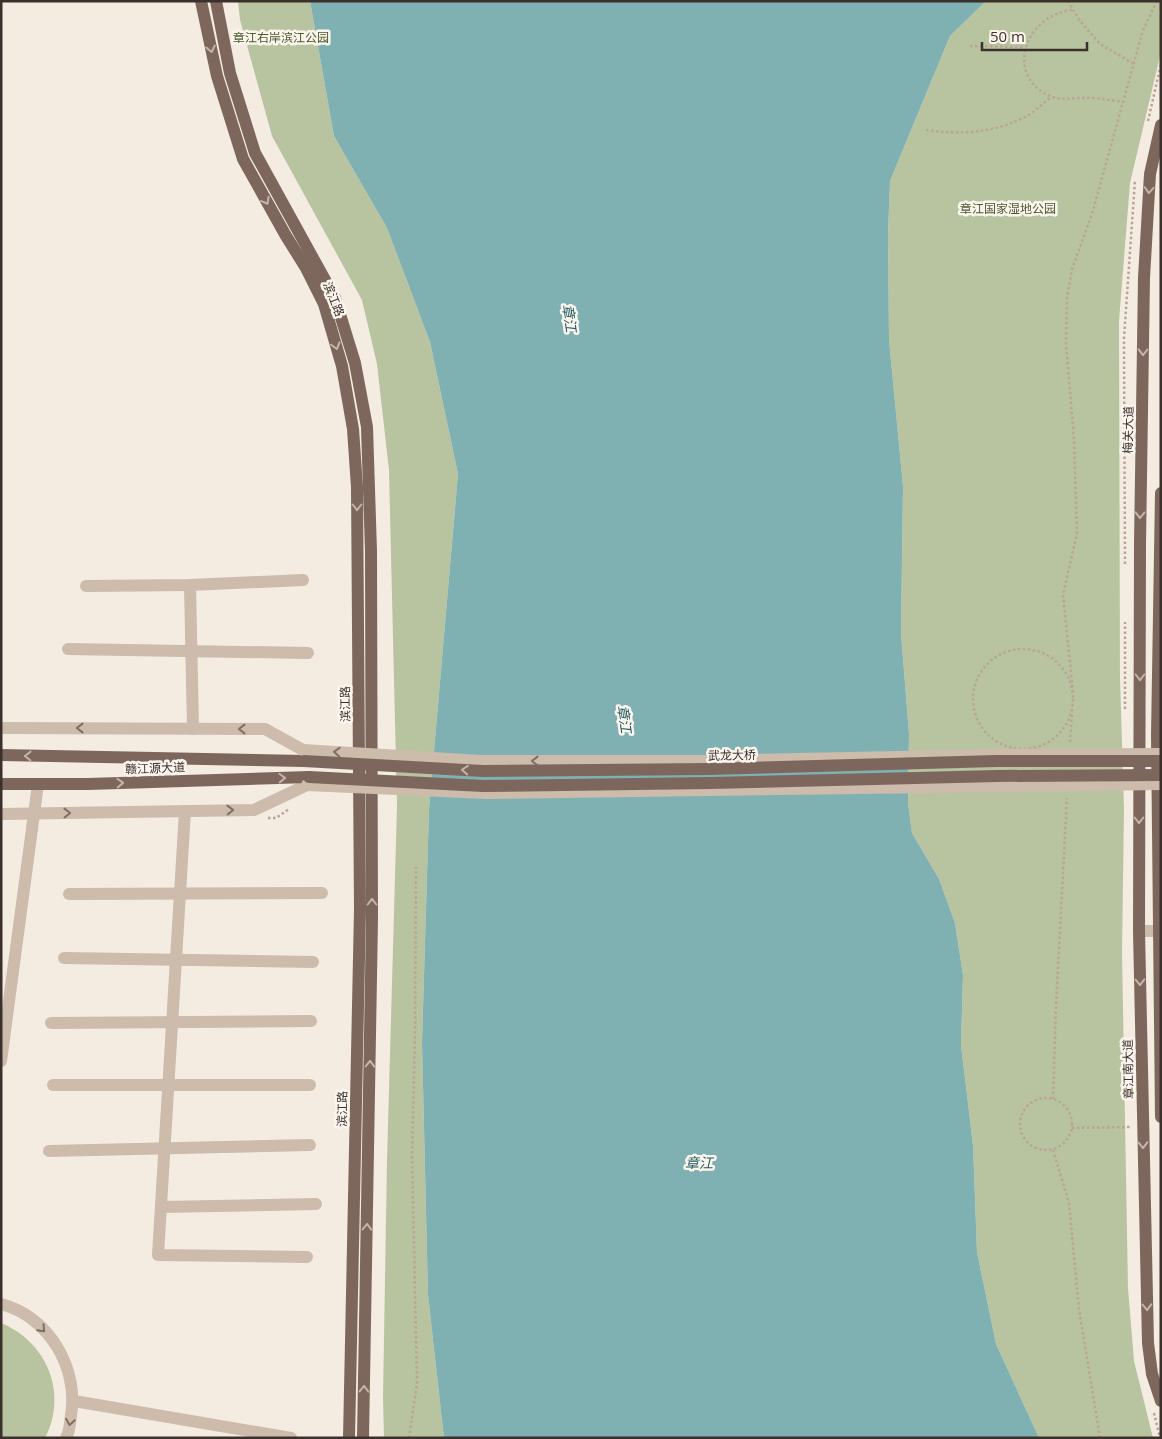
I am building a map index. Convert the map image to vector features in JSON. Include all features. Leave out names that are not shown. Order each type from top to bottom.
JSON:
[{"type":"main road","name":"滨江路","points":[[201,1],[217,76],[242,159],[306,268],[324,304],[342,366],[353,429],[357,487],[360,910],[349,1438]]},
{"type":"main road","name":"滨江路","points":[[216,1],[230,73],[255,153],[335,298],[355,363],[366,427],[371,551],[372,919],[363,1438]]},
{"type":"main road","name":"梅关大道","points":[[1140,736],[1140,544],[1144,278],[1150,174],[1161,125]]},
{"type":"main road","points":[[1161,493],[1156,735],[1161,1117]]},
{"type":"main road","name":"章江南大道","points":[[1140,736],[1139,932],[1148,1343],[1152,1374],[1161,1401]]},
{"type":"main road","name":"赣江源大道","points":[[1,755],[304,755]]},
{"type":"main road","name":"武龙大桥","points":[[304,755],[483,772],[1161,760]]},
{"type":"main road","points":[[308,781],[483,786],[997,776],[1161,775]]},
{"type":"main road","name":"赣江源大道","points":[[1,784],[308,781]]},
{"type":"street","points":[[86,586],[190,585],[303,580]]},
{"type":"street","points":[[190,585],[193,729]]},
{"type":"street","points":[[68,648],[308,653]]},
{"type":"street","points":[[1,728],[265,729],[304,755],[481,761],[707,761],[985,755],[1161,754]]},
{"type":"street","points":[[1,814],[254,810],[308,781],[486,793],[1161,784]]},
{"type":"street","points":[[1,1062],[38,784]]},
{"type":"street","points":[[185,811],[158,1255],[307,1257]]},
{"type":"street","points":[[69,894],[322,893]]},
{"type":"street","points":[[1139,932],[1159,931]]},
{"type":"street","points":[[64,958],[313,962]]},
{"type":"street","points":[[51,1023],[311,1021]]},
{"type":"street","points":[[53,1085],[310,1085]]},
{"type":"street","points":[[49,1151],[310,1146]]},
{"type":"street","points":[[161,1207],[316,1204]]},
{"type":"street","points":[[1,1304],[9,1306],[36,1322],[56,1344],[69,1371],[74,1401],[66,1438]]},
{"type":"street","points":[[74,1401],[291,1438]]},
{"type":"path","points":[[1068,1],[1072,10],[1100,44],[1134,64]]},
{"type":"path","points":[[1069,751],[1073,692],[1063,595],[1078,533],[1074,440],[1066,344],[1067,298],[1072,269],[1092,214],[1143,30],[1157,1]]},
{"type":"path","points":[[1072,10],[1049,17],[1041,22],[1029,38],[1024,57],[1029,77],[1035,85],[1051,97],[1123,102]]},
{"type":"path","points":[[970,46],[1026,47]]},
{"type":"path","points":[[926,130],[949,133],[974,133],[1002,127],[1028,115],[1051,97]]},
{"type":"path","points":[[1072,712],[1063,729],[1048,742],[1020,749],[999,743],[986,733],[977,719],[973,698],[976,682],[983,668],[1000,654],[1020,649],[1042,653],[1059,664],[1073,692]]},
{"type":"path","points":[[1053,1099],[1067,791]]},
{"type":"path","points":[[409,1438],[417,1383],[412,1157],[416,867]]},
{"type":"path","points":[[1038,1099],[1053,1099],[1066,1107],[1070,1113],[1072,1128],[1066,1142],[1052,1150],[1045,1151],[1030,1145],[1021,1134],[1019,1120],[1026,1107],[1032,1102],[1038,1099]]},
{"type":"path","points":[[1072,1128],[1132,1127]]},
{"type":"path","points":[[1052,1150],[1069,1203],[1079,1309],[1100,1438]]},
{"type":"green space","name":"章江右岸滨江公园","points":[[238,1],[310,1],[334,136],[387,228],[430,342],[458,474],[429,809],[422,1043],[428,1295],[444,1438],[384,1438],[387,1161],[397,806],[389,470],[377,364],[362,300],[272,136],[240,20]]},
{"type":"green space","name":"章江国家湿地公园","points":[[986,1],[1161,1],[1161,52],[1130,183],[1119,321],[1120,678],[1124,809],[1122,953],[1128,1288],[1134,1361],[1153,1438],[1039,1438],[996,1344],[977,1252],[973,1145],[961,1045],[963,975],[955,923],[939,879],[912,833],[908,803],[909,734],[901,633],[903,486],[889,340],[888,234],[890,181],[950,36]]},
{"type":"green space","points":[[1,1323],[31,1343],[49,1371],[53,1387],[54,1404],[52,1421],[45,1438],[1,1438]]},
{"type":"water","name":"章江","points":[[310,1],[986,1],[950,36],[890,181],[888,234],[889,340],[903,486],[901,633],[909,734],[908,803],[912,833],[939,879],[955,923],[963,975],[961,1045],[973,1145],[977,1252],[996,1344],[1039,1438],[444,1438],[428,1295],[422,1043],[429,809],[458,474],[430,342],[387,228],[334,136]]}]
